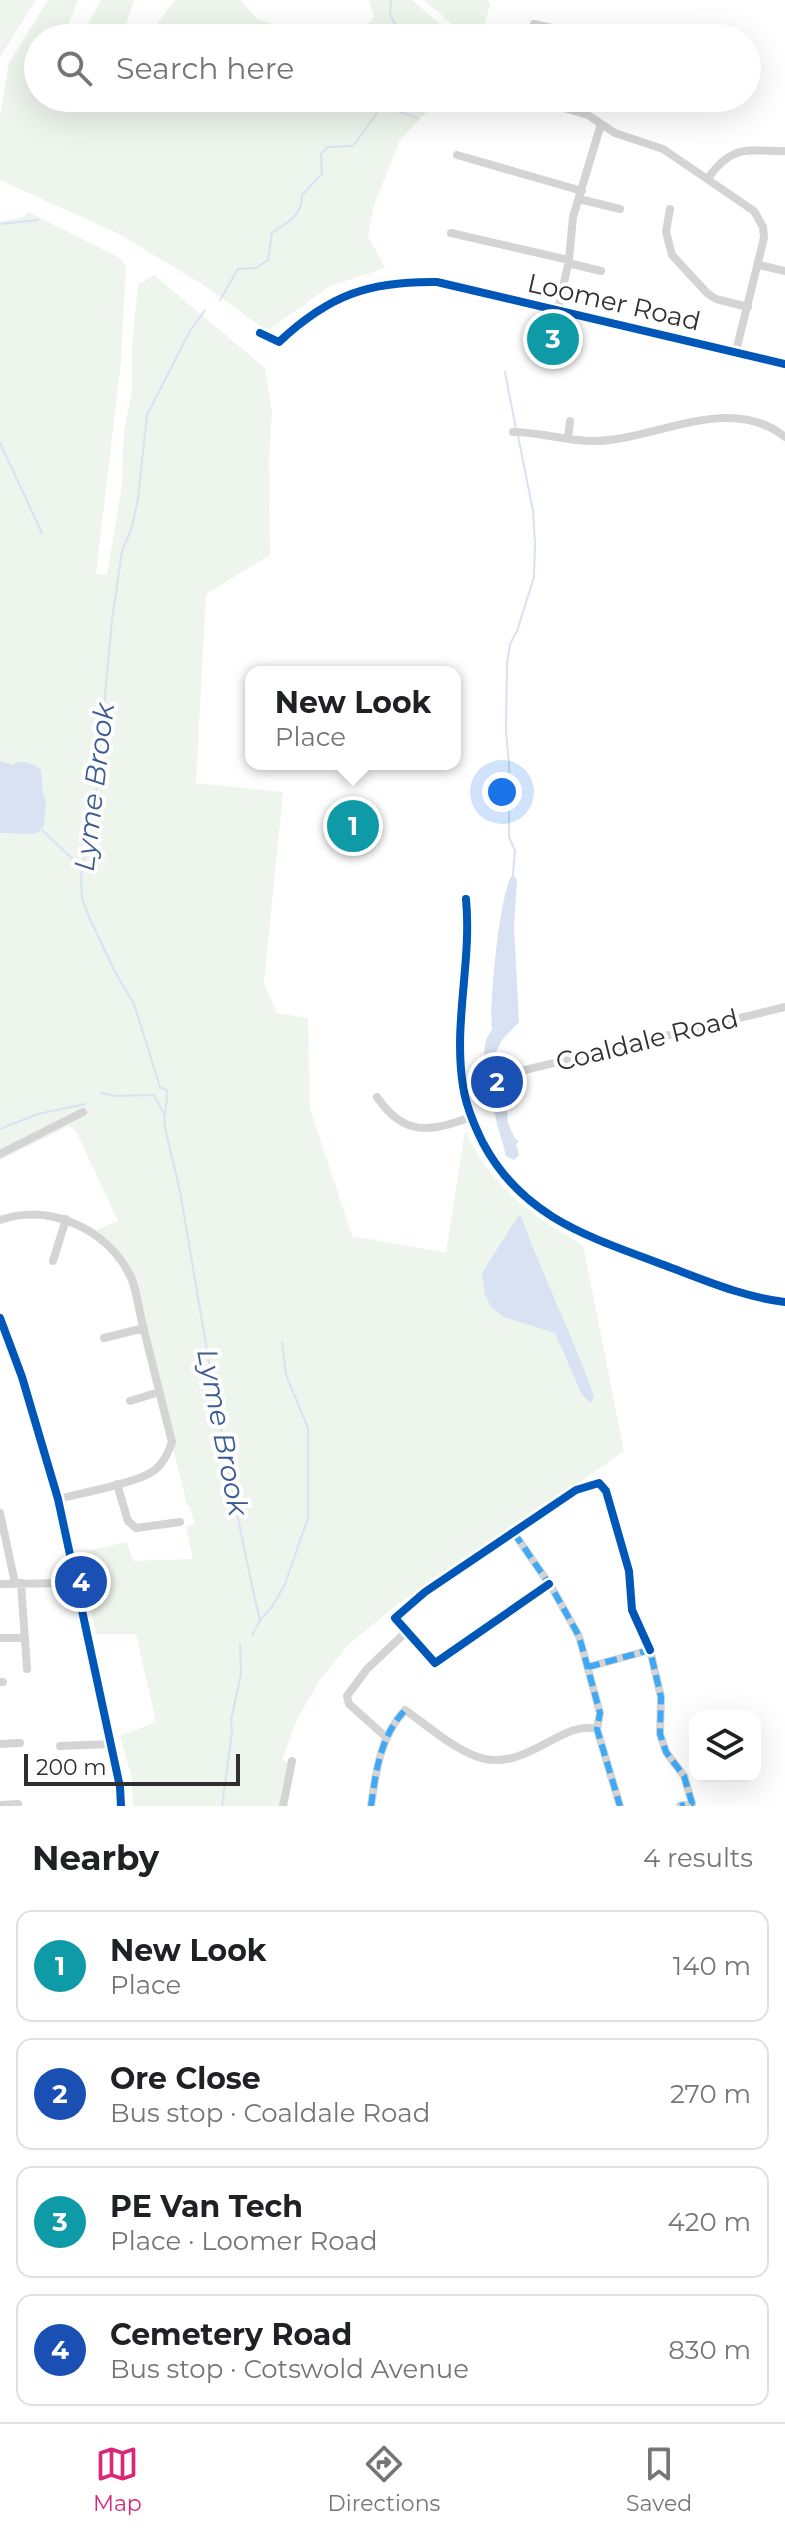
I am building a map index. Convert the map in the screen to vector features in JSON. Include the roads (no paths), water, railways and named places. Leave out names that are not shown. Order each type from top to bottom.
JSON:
[{"type":"street","points":[[578,112],[628,138],[663,149],[746,205],[760,218],[764,238],[736,351]]},
{"type":"street","points":[[558,310],[568,262],[570,233],[601,124]]},
{"type":"street","points":[[708,178],[720,162],[732,154],[741,151],[785,151]]},
{"type":"street","points":[[463,154],[620,209]]},
{"type":"street","points":[[670,209],[666,232],[672,255],[707,293],[716,299],[748,307]]},
{"type":"street","points":[[456,231],[601,271]]},
{"type":"street","points":[[759,265],[785,271]]},
{"type":"street","name":"Loomer Road","points":[[260,333],[279,342],[329,302],[369,288],[405,281],[437,282],[785,364]]},
{"type":"street","points":[[513,432],[594,441],[628,439],[700,420],[724,418],[744,419],[785,437]]},
{"type":"street","points":[[568,438],[570,421]]},
{"type":"street","points":[[466,899],[469,929],[460,1049],[463,1085],[471,1117],[490,1156],[507,1179],[548,1216],[601,1241],[740,1293],[785,1302]]},
{"type":"street","name":"Coaldale Road","points":[[463,1085],[785,1007]]},
{"type":"street","points":[[377,1097],[399,1122],[418,1129],[438,1129],[471,1117]]},
{"type":"street","points":[[0,1154],[83,1112]]},
{"type":"street","points":[[0,1220],[20,1213],[66,1219],[97,1236],[110,1249],[130,1275],[172,1442],[155,1471],[58,1499]]},
{"type":"street","points":[[53,1261],[66,1219]]},
{"type":"street","points":[[0,1318],[22,1377],[58,1499],[120,1787],[121,1806]]},
{"type":"street","points":[[104,1338],[144,1328]]},
{"type":"street","points":[[130,1401],[159,1392]]},
{"type":"street","points":[[117,1484],[128,1521],[136,1528],[180,1522]]},
{"type":"street","points":[[549,1584],[435,1663],[395,1618],[408,1605],[576,1490],[592,1484],[602,1485],[629,1571],[632,1610],[650,1650],[661,1697],[660,1734],[666,1752],[684,1776],[692,1803]]},
{"type":"street","points":[[0,1513],[18,1583],[27,1669]]},
{"type":"street","points":[[514,1533],[570,1617],[588,1667],[600,1713],[597,1729],[620,1806]]},
{"type":"street","points":[[0,1584],[76,1583]]},
{"type":"street","points":[[386,1737],[349,1704],[347,1696],[367,1669],[407,1631]]},
{"type":"street","points":[[0,1638],[25,1638]]},
{"type":"street","points":[[588,1667],[650,1650]]},
{"type":"street","points":[[371,1806],[380,1753],[386,1737],[405,1710],[468,1753],[503,1761],[524,1756],[577,1729],[597,1729]]},
{"type":"street","points":[[0,1744],[20,1743]]},
{"type":"street","points":[[60,1746],[111,1744]]},
{"type":"street","points":[[283,1806],[292,1761]]},
{"type":"street","points":[[680,1806],[692,1803],[703,1806]]},
{"type":"street","points":[[0,1805],[18,1804]]},
{"type":"water","points":[[0,761],[12,765],[27,762],[41,770],[46,800],[44,826],[36,834],[0,833]]},
{"type":"water","points":[[513,874],[517,880],[514,926],[519,1022],[502,1040],[491,1062],[487,1063],[483,1059],[486,1040],[492,1029],[500,923],[508,883]]},
{"type":"water","points":[[496,1092],[506,1098],[508,1123],[519,1141],[516,1144],[519,1155],[514,1160],[506,1156],[497,1124],[494,1108]]},
{"type":"water","points":[[518,1216],[521,1216],[594,1396],[591,1403],[582,1395],[555,1333],[504,1317],[491,1307],[485,1295],[482,1273]]},
{"type":"waterway","name":"Lyme Brook","points":[[391,0],[390,15],[395,24]]},
{"type":"waterway","name":"Lyme Brook","points":[[220,300],[238,269],[256,268],[268,260],[272,233],[297,214],[302,195],[322,174],[321,154],[328,147],[353,146],[378,112]]},
{"type":"waterway","points":[[400,112],[417,118]]},
{"type":"waterway","points":[[0,224],[38,220]]},
{"type":"waterway","name":"Lyme Brook","points":[[205,310],[190,331],[147,415],[138,498],[132,527],[122,551],[112,620],[95,803],[81,876],[82,898],[89,917],[134,1004],[160,1087],[167,1090],[165,1126],[179,1188],[227,1463],[260,1621],[252,1635]]},
{"type":"waterway","points":[[505,372],[516,429]]},
{"type":"waterway","points":[[513,874],[515,851],[509,837],[507,664],[510,644],[534,577],[535,544],[533,511],[518,436]]},
{"type":"waterway","points":[[0,443],[42,533]]},
{"type":"waterway","points":[[42,830],[82,868]]},
{"type":"waterway","points":[[101,1093],[116,1096],[154,1095],[164,1114]]},
{"type":"waterway","points":[[0,1129],[38,1114],[85,1104]]},
{"type":"waterway","points":[[260,1620],[272,1607],[285,1584],[308,1518],[308,1428],[286,1375],[282,1342]]},
{"type":"waterway","name":"Lyme Brook","points":[[222,1806],[231,1720],[241,1674],[240,1644]]},
{"type":"place","name":"PE Van Tech","points":[[553,339]]},
{"type":"place","name":"New Look","points":[[353,826]]},
{"type":"place","name":"Ore Close","points":[[497,1082]]},
{"type":"place","name":"Cemetery Road","points":[[81,1582]]}]
